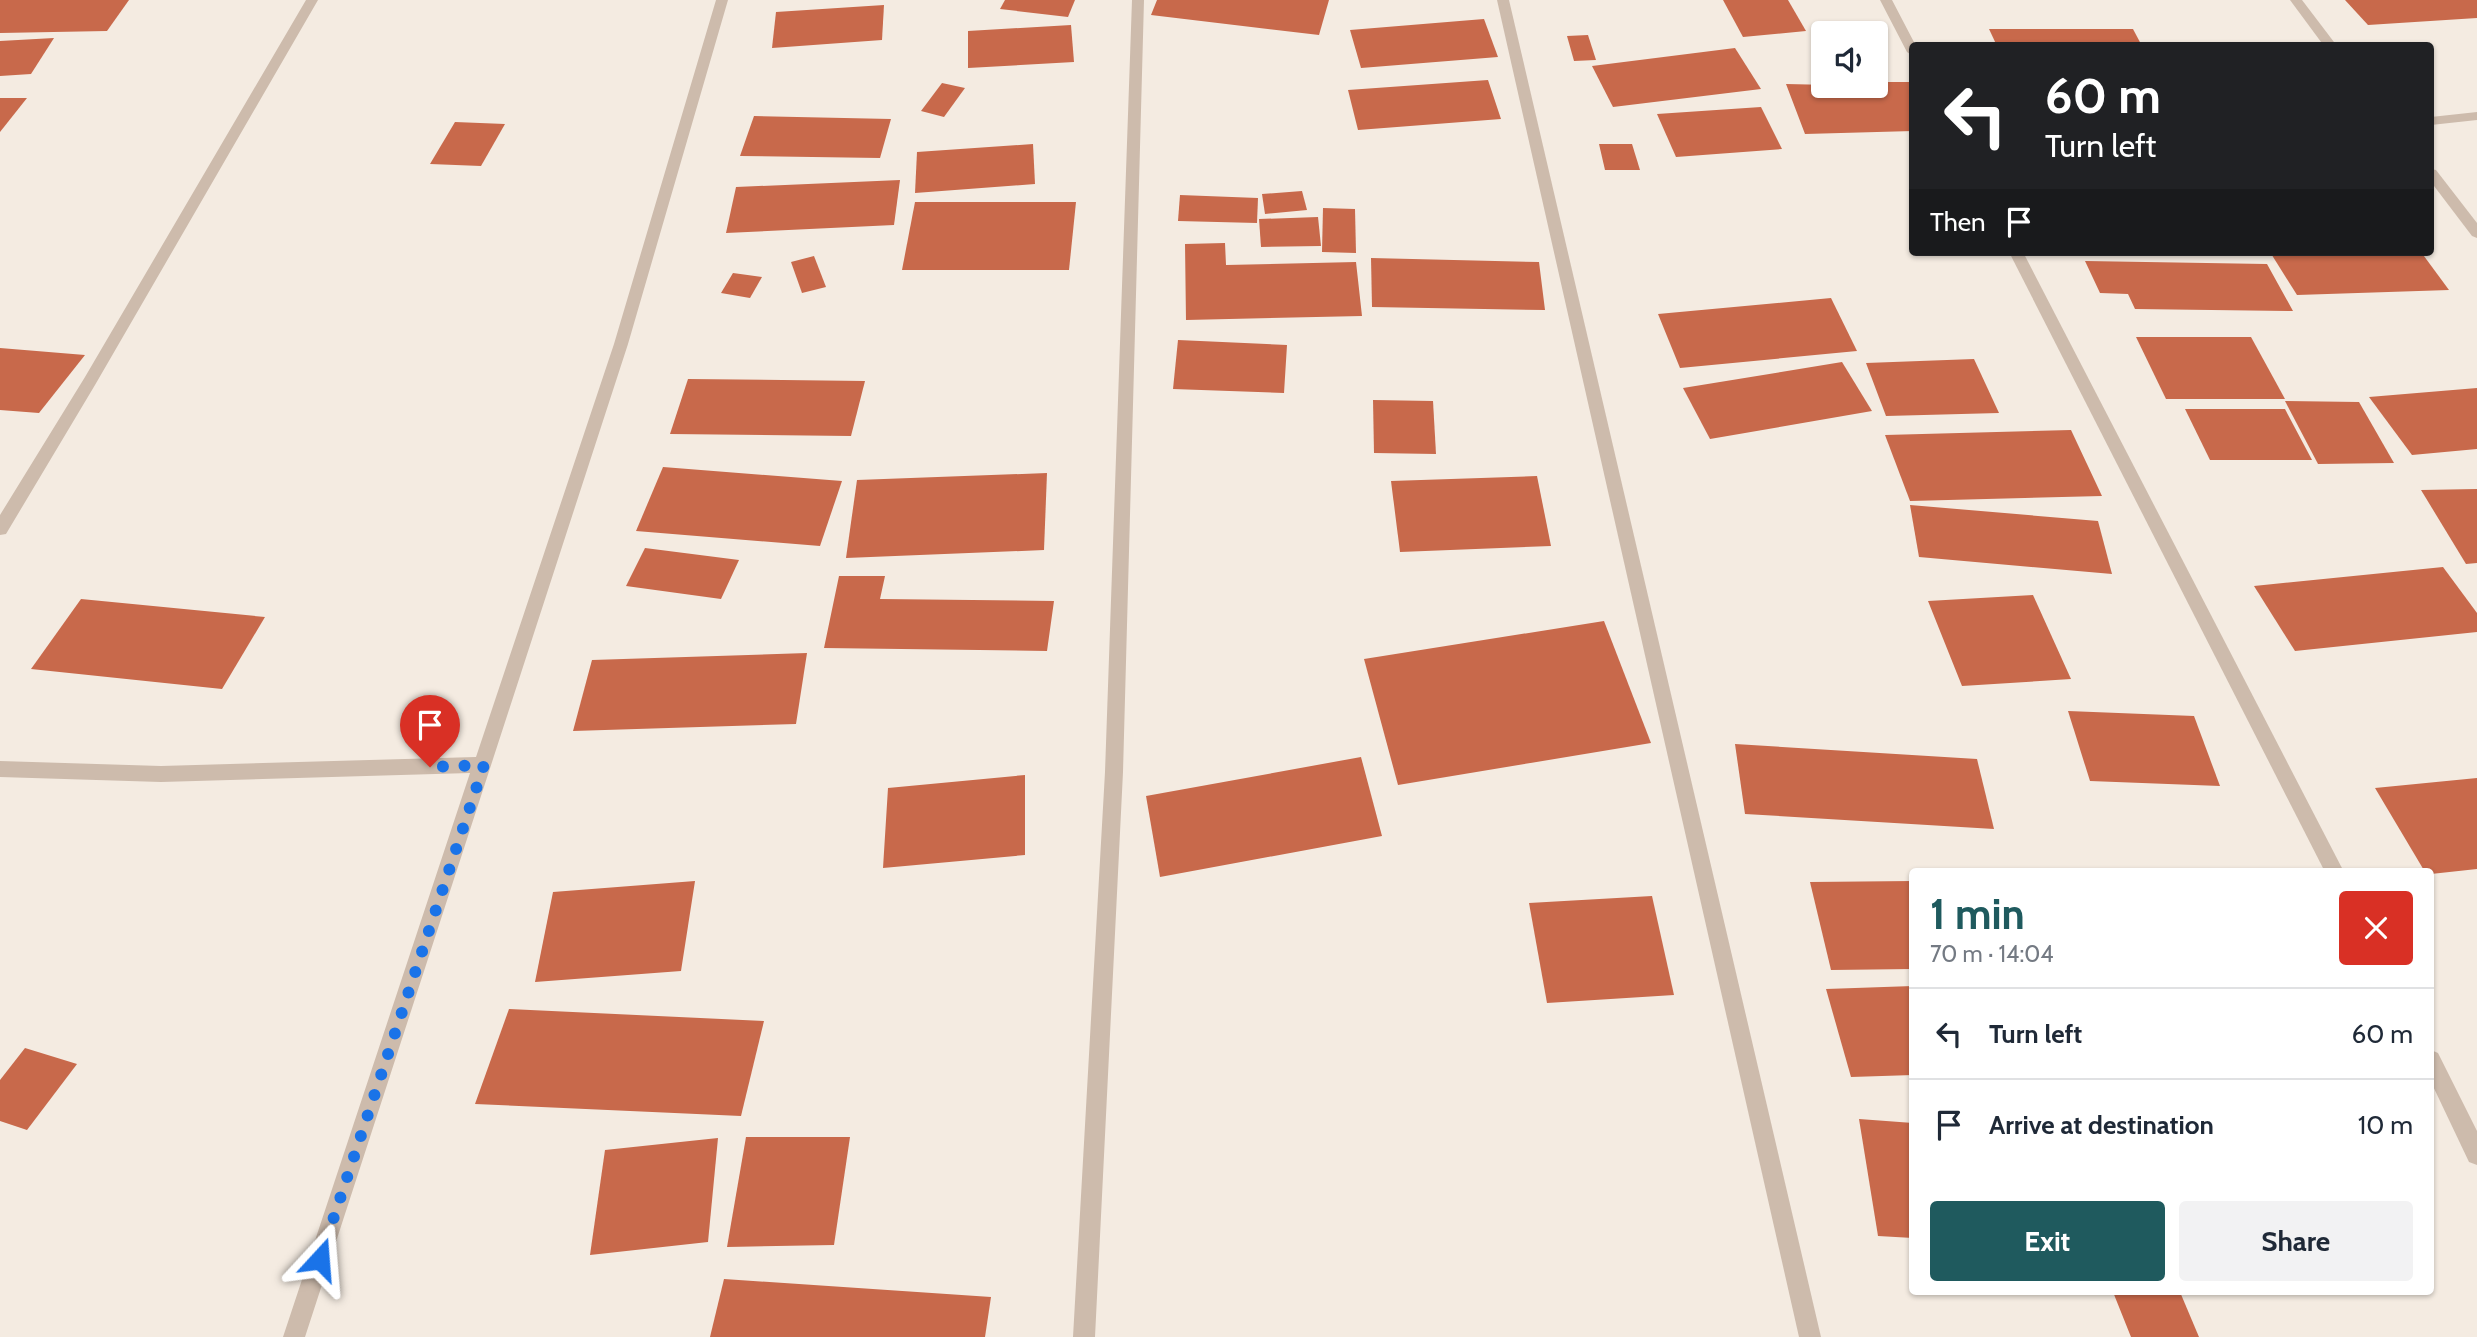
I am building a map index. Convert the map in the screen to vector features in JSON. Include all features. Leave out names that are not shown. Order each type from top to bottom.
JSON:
[{"type":"street","points":[[0,529],[90,381],[312,0]]},
{"type":"street","points":[[294,1337],[621,344],[722,0]]},
{"type":"street","points":[[1084,1337],[1114,772],[1138,0]]},
{"type":"street","points":[[1503,0],[1810,1337]]},
{"type":"street","points":[[1886,0],[1909,44]]},
{"type":"street","points":[[2296,0],[2328,42]]},
{"type":"street","points":[[2434,121],[2477,116]]},
{"type":"street","points":[[2434,177],[2477,233]]},
{"type":"street","points":[[2018,256],[2333,868]]},
{"type":"street","points":[[0,769],[161,774],[484,765]]},
{"type":"street","points":[[2434,1066],[2477,1154]]},
{"type":"building","points":[[0,0],[129,0],[107,31],[0,33]]},
{"type":"building","points":[[1005,0],[1075,0],[1068,17],[1000,9]]},
{"type":"building","points":[[1157,0],[1329,0],[1319,35],[1151,15]]},
{"type":"building","points":[[1723,0],[1788,0],[1806,31],[1743,37]]},
{"type":"building","points":[[2345,0],[2477,0],[2477,18],[2368,25]]},
{"type":"building","points":[[884,5],[882,40],[772,48],[776,12]]},
{"type":"building","points":[[1484,19],[1498,57],[1361,68],[1350,30]]},
{"type":"building","points":[[1071,25],[1074,62],[968,68],[968,31]]},
{"type":"building","points":[[1989,29],[2133,29],[2140,42],[1995,42]]},
{"type":"building","points":[[1588,35],[1596,60],[1574,61],[1567,36]]},
{"type":"building","points":[[54,38],[31,74],[0,76],[0,41]]},
{"type":"building","points":[[1735,48],[1761,89],[1613,107],[1592,66]]},
{"type":"building","points":[[1488,80],[1501,119],[1358,130],[1348,90]]},
{"type":"building","points":[[1888,82],[1909,82],[1909,131],[1805,134],[1786,84],[1811,85],[1811,98],[1888,98]]},
{"type":"building","points":[[942,83],[965,88],[944,117],[921,111]]},
{"type":"building","points":[[0,98],[27,98],[0,132]]},
{"type":"building","points":[[1761,107],[1782,149],[1676,157],[1657,114]]},
{"type":"building","points":[[754,116],[891,119],[880,158],[740,156]]},
{"type":"building","points":[[455,122],[505,124],[481,166],[430,164]]},
{"type":"building","points":[[1033,144],[1035,184],[915,193],[917,152]]},
{"type":"building","points":[[1599,144],[1632,144],[1640,170],[1605,170]]},
{"type":"building","points":[[900,180],[894,225],[726,233],[736,187]]},
{"type":"building","points":[[1302,191],[1307,210],[1265,214],[1262,194]]},
{"type":"building","points":[[1180,195],[1258,198],[1257,223],[1178,221]]},
{"type":"building","points":[[915,202],[1076,202],[1069,270],[902,270]]},
{"type":"building","points":[[1323,208],[1355,209],[1356,253],[1322,252]]},
{"type":"building","points":[[1318,217],[1321,246],[1261,247],[1259,219]]},
{"type":"building","points":[[1225,243],[1226,265],[1356,262],[1362,316],[1186,320],[1185,244]]},
{"type":"building","points":[[814,256],[826,287],[802,293],[791,262]]},
{"type":"building","points":[[2273,256],[2424,256],[2449,290],[2297,295]]},
{"type":"building","points":[[1371,258],[1539,262],[1545,310],[1372,307]]},
{"type":"building","points":[[2085,261],[2267,264],[2293,311],[2135,309],[2128,294],[2100,293]]},
{"type":"building","points":[[733,273],[762,277],[750,298],[721,293]]},
{"type":"building","points":[[1831,298],[1857,351],[1680,368],[1658,314]]},
{"type":"building","points":[[2136,337],[2251,337],[2285,399],[2166,399]]},
{"type":"building","points":[[1178,340],[1287,345],[1284,393],[1173,389]]},
{"type":"building","points":[[0,348],[85,355],[39,413],[0,410]]},
{"type":"building","points":[[1974,359],[1999,413],[1886,416],[1866,363]]},
{"type":"building","points":[[1842,362],[1872,411],[1710,439],[1683,388]]},
{"type":"building","points":[[688,379],[865,381],[851,436],[670,434]]},
{"type":"building","points":[[2477,388],[2477,449],[2412,455],[2369,397]]},
{"type":"building","points":[[1373,400],[1433,401],[1436,454],[1374,453]]},
{"type":"building","points":[[2285,401],[2359,402],[2394,463],[2318,464]]},
{"type":"building","points":[[2185,409],[2285,409],[2312,460],[2210,460]]},
{"type":"building","points":[[2071,430],[2102,496],[1910,501],[1885,435]]},
{"type":"building","points":[[663,467],[842,481],[820,546],[636,531]]},
{"type":"building","points":[[1047,473],[1044,550],[846,558],[857,480]]},
{"type":"building","points":[[1537,476],[1551,546],[1400,552],[1391,481]]},
{"type":"building","points":[[2477,489],[2477,563],[2466,564],[2421,490]]},
{"type":"building","points":[[1910,505],[2098,521],[2112,574],[1919,557]]},
{"type":"building","points":[[645,548],[739,560],[721,599],[626,586]]},
{"type":"building","points":[[2443,567],[2477,613],[2477,632],[2295,651],[2254,586]]},
{"type":"building","points":[[839,576],[885,576],[880,599],[1054,601],[1047,651],[824,648]]},
{"type":"building","points":[[2033,595],[2071,679],[1962,686],[1928,601]]},
{"type":"building","points":[[81,599],[265,617],[222,689],[31,669]]},
{"type":"building","points":[[1604,621],[1651,743],[1398,785],[1364,659]]},
{"type":"building","points":[[807,653],[796,724],[573,731],[592,660]]},
{"type":"building","points":[[2068,711],[2194,716],[2220,786],[2090,781]]},
{"type":"building","points":[[1735,744],[1977,759],[1994,829],[1745,814]]},
{"type":"building","points":[[1361,757],[1382,836],[1160,877],[1146,796]]},
{"type":"building","points":[[1025,775],[1025,855],[883,868],[888,788]]},
{"type":"building","points":[[2477,778],[2477,869],[2434,874],[2434,868],[2423,868],[2375,788]]},
{"type":"building","points":[[695,881],[681,971],[535,982],[553,892]]},
{"type":"building","points":[[1909,881],[1909,969],[1831,970],[1810,882]]},
{"type":"building","points":[[1652,896],[1674,995],[1547,1003],[1529,903]]},
{"type":"building","points":[[1909,986],[1909,1075],[1851,1077],[1826,989]]},
{"type":"building","points":[[509,1009],[764,1021],[741,1116],[475,1104]]},
{"type":"building","points":[[25,1048],[77,1064],[27,1130],[0,1121],[0,1080]]},
{"type":"building","points":[[1859,1119],[1909,1123],[1909,1238],[1878,1236]]},
{"type":"building","points":[[746,1137],[850,1137],[834,1245],[727,1247]]},
{"type":"building","points":[[718,1138],[708,1242],[590,1255],[605,1150]]},
{"type":"building","points":[[724,1279],[991,1297],[985,1337],[710,1337]]},
{"type":"building","points":[[2114,1295],[2181,1295],[2199,1337],[2131,1337]]},
{"type":"route","points":[[320,1259],[484,765],[430,767]]}]
